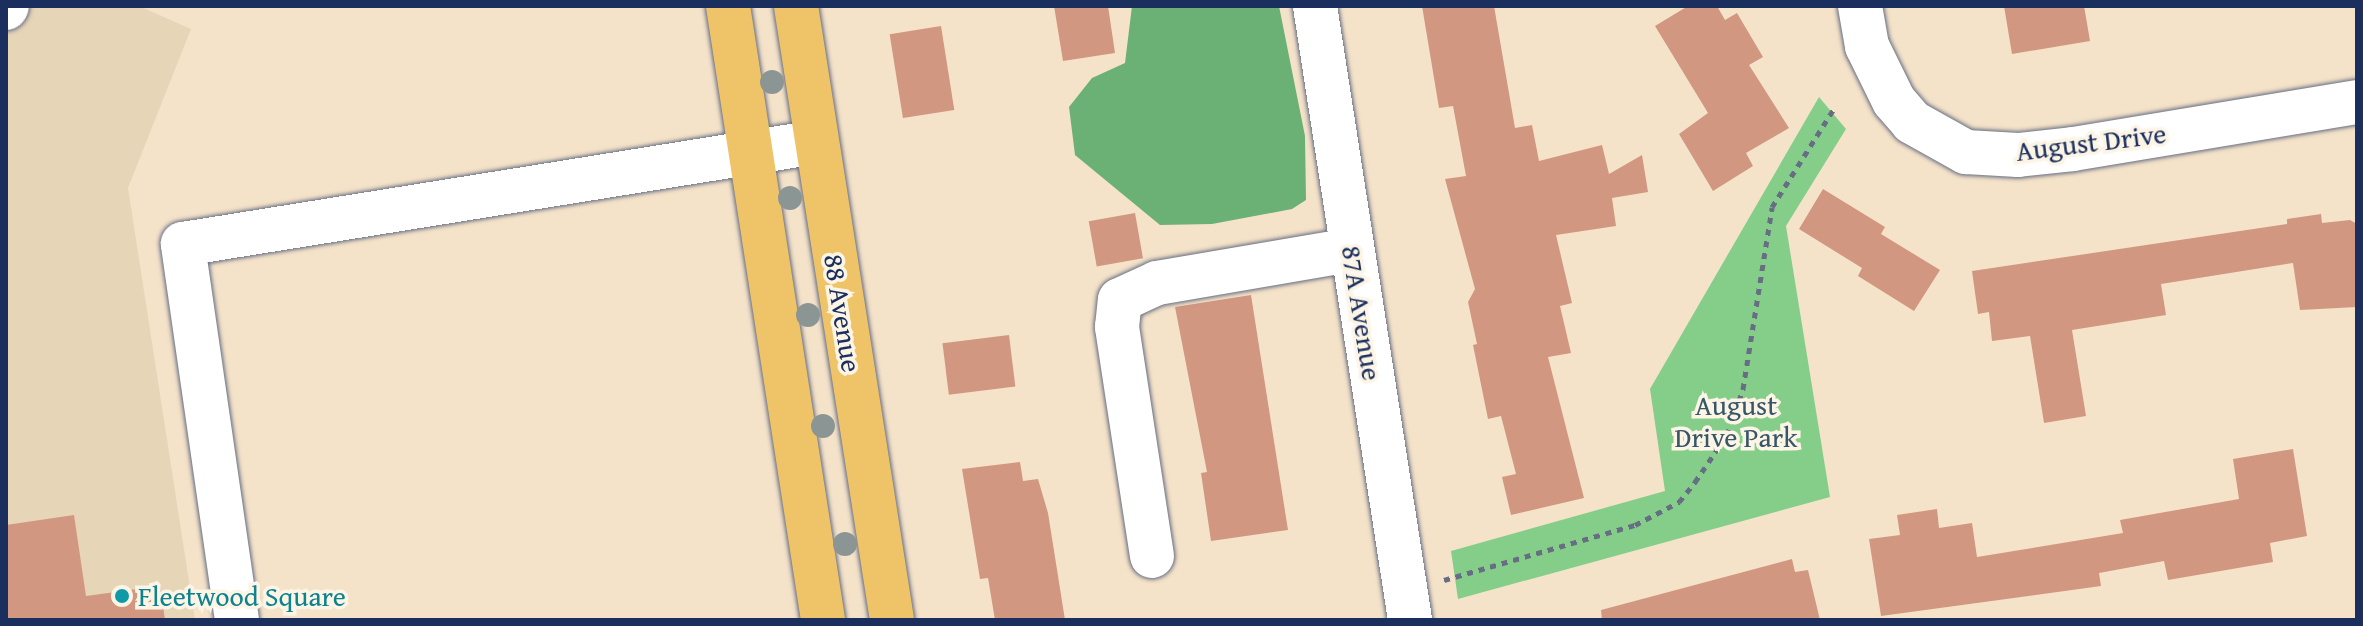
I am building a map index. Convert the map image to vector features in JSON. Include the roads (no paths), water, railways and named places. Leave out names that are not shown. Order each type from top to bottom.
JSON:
[{"type":"main road","points":[[728,6],[823,620]]},
{"type":"main road","name":"88 Avenue","points":[[796,6],[892,620]]},
{"type":"street","name":"87A Avenue","points":[[1315,6],[1410,620]]},
{"type":"street","name":"August Drive","points":[[1860,6],[1867,46],[1894,101],[1937,140],[1966,152],[2018,155],[2073,149],[2357,102]]},
{"type":"street","points":[[237,620],[183,244],[816,142]]},
{"type":"street","points":[[1152,556],[1117,327],[1120,300],[1157,283],[1351,250]]},
{"type":"place","name":"Fleetwood Square","points":[[122,596]]},
{"type":"park label","name":"August Drive Park","points":[[1736,421]]}]
